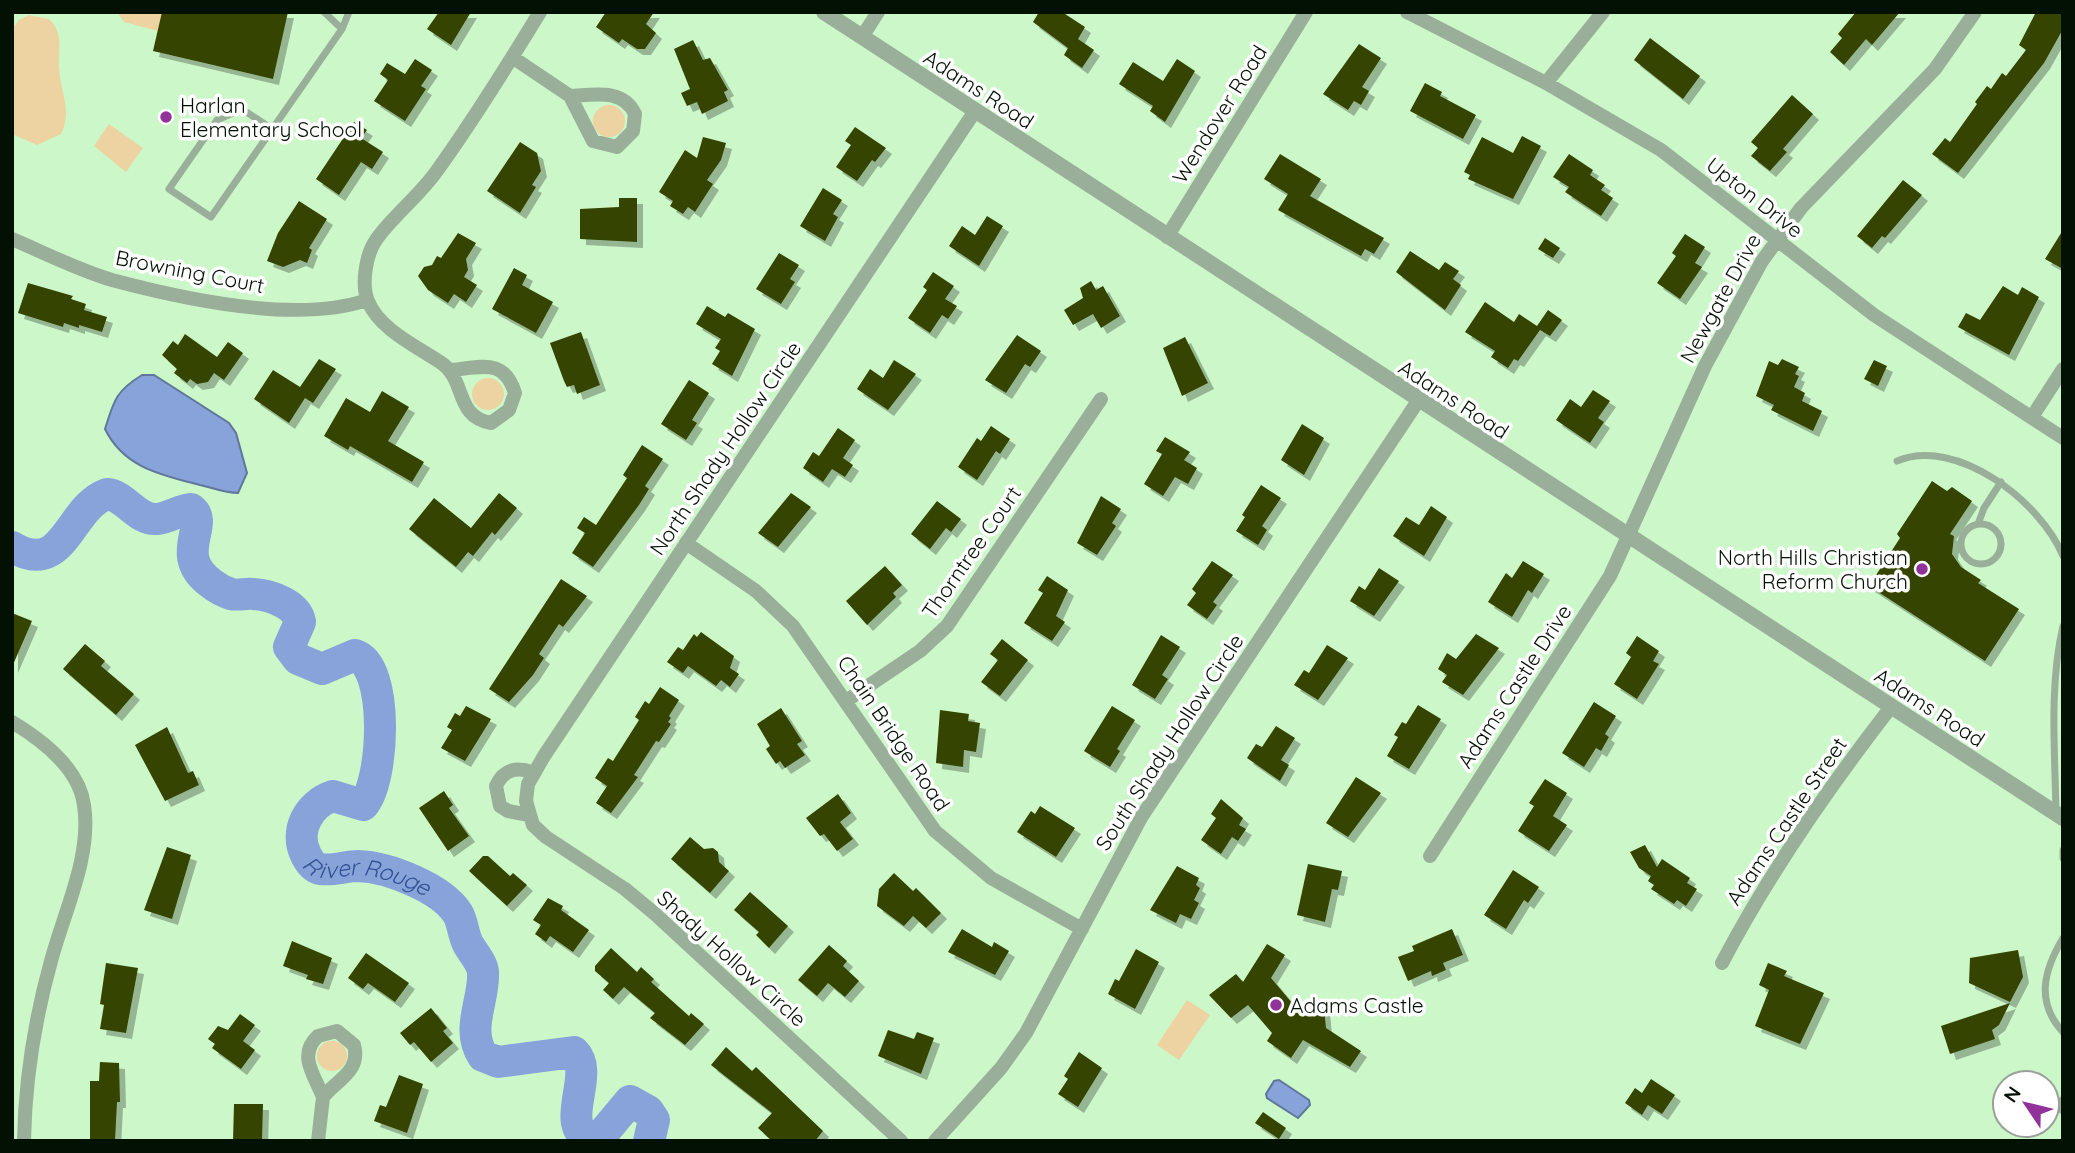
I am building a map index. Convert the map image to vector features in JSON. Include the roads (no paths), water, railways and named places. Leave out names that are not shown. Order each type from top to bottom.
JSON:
[{"type":"street","points":[[453,370],[480,366],[498,369],[508,376],[515,393],[509,410],[491,422],[472,414],[462,400],[453,370],[391,329],[367,300],[367,267],[376,239],[437,171],[540,12]]},
{"type":"street","name":"Adams Road","points":[[824,12],[2059,816]]},
{"type":"street","points":[[862,37],[878,12]]},
{"type":"street","name":"Wendover Road","points":[[1167,237],[1306,12]]},
{"type":"street","name":"Upton Drive","points":[[1407,12],[1546,83],[1661,150],[1917,346],[2063,438]]},
{"type":"street","points":[[1546,83],[1603,12]]},
{"type":"street","name":"Newgate Drive","points":[[1629,537],[1725,324],[1776,240],[1826,181],[1935,69],[1975,12]]},
{"type":"street","points":[[512,57],[570,96],[583,127],[599,144],[618,147],[633,131],[635,114],[625,100],[604,94],[570,96]]},
{"type":"street","name":"North Shady Hollow Circle","points":[[529,815],[528,785],[534,772],[975,111]]},
{"type":"street","name":"Browning Court","points":[[12,239],[111,279],[231,304],[327,311],[367,300]]},
{"type":"street","points":[[2032,417],[2063,369]]},
{"type":"street","name":"Thorntree Court","points":[[846,701],[920,651],[947,626],[1101,399]]},
{"type":"street","name":"South Shady Hollow Circle","points":[[935,1141],[1016,1048],[1142,816],[1419,401]]},
{"type":"street","name":"Adams Castle Drive","points":[[1430,856],[1609,576],[1629,537]]},
{"type":"street","name":"Chain Bridge Road","points":[[686,543],[756,590],[778,609],[807,642],[916,806],[944,839],[1000,884],[1082,929]]},
{"type":"street","name":"Adams Castle Street","points":[[1723,963],[1767,887],[1854,756],[1891,707]]},
{"type":"street","points":[[12,723],[45,745],[65,765],[84,803],[85,816],[80,857],[39,1012],[24,1141]]},
{"type":"street","points":[[529,815],[500,806],[496,786],[505,772],[514,769],[534,772]]},
{"type":"street","name":"Shady Hollow Circle","points":[[529,815],[533,825],[546,837],[595,867],[654,914],[901,1141]]},
{"type":"street","points":[[318,1141],[323,1097],[308,1063],[307,1054],[318,1036],[337,1031],[354,1045],[357,1060],[349,1073],[323,1097]]},
{"type":"lane","points":[[324,12],[342,29]]},
{"type":"lane","points":[[272,129],[242,109],[217,120],[169,189],[211,217],[342,29],[349,12]]},
{"type":"lane","points":[[1897,461],[1914,454],[1956,461],[2001,482],[2054,535],[2063,556]]},
{"type":"lane","points":[[1978,524],[1996,531],[2001,544],[1997,556],[1986,563],[1968,559],[1962,549],[1966,531],[1978,524],[1984,508],[2001,482]]},
{"type":"lane","points":[[2059,816],[2054,719],[2058,645],[2063,626]]},
{"type":"lane","points":[[2063,850],[2063,858]]},
{"type":"lane","points":[[2063,938],[2048,963],[2043,979],[2049,1013],[2063,1032]]},
{"type":"lane","points":[[2063,1099],[2057,1107],[2063,1111]]},
{"type":"water","points":[[142,375],[154,375],[229,423],[236,433],[247,473],[238,493],[172,478],[145,468],[123,453],[113,442],[105,429],[114,403],[121,391]]},
{"type":"water","points":[[1279,1080],[1309,1100],[1310,1105],[1298,1118],[1267,1098],[1266,1094],[1274,1081]]},
{"type":"waterway","name":"River Rouge","points":[[12,547],[30,554],[44,554],[55,548],[83,513],[107,494],[120,499],[150,519],[191,509],[196,515],[197,523],[194,562],[200,573],[212,584],[231,594],[267,596],[294,610],[300,622],[289,647],[298,659],[322,669],[355,655],[366,664],[374,680],[378,701],[380,726],[376,774],[363,805],[333,796],[310,812],[302,837],[308,860],[321,869],[358,866],[384,870],[413,881],[440,896],[458,914],[468,944],[482,968],[483,982],[476,1035],[483,1056],[498,1062],[574,1052],[580,1062],[576,1113],[577,1124],[582,1133],[593,1140],[599,1138],[630,1101],[648,1111],[654,1120],[649,1141]]},
{"type":"place","name":"Harlan Elementary School","points":[[166,117]]},
{"type":"place","name":"North Hills Christian Reform Church","points":[[1922,569]]},
{"type":"place","name":"Adams Castle","points":[[1276,1005]]}]
